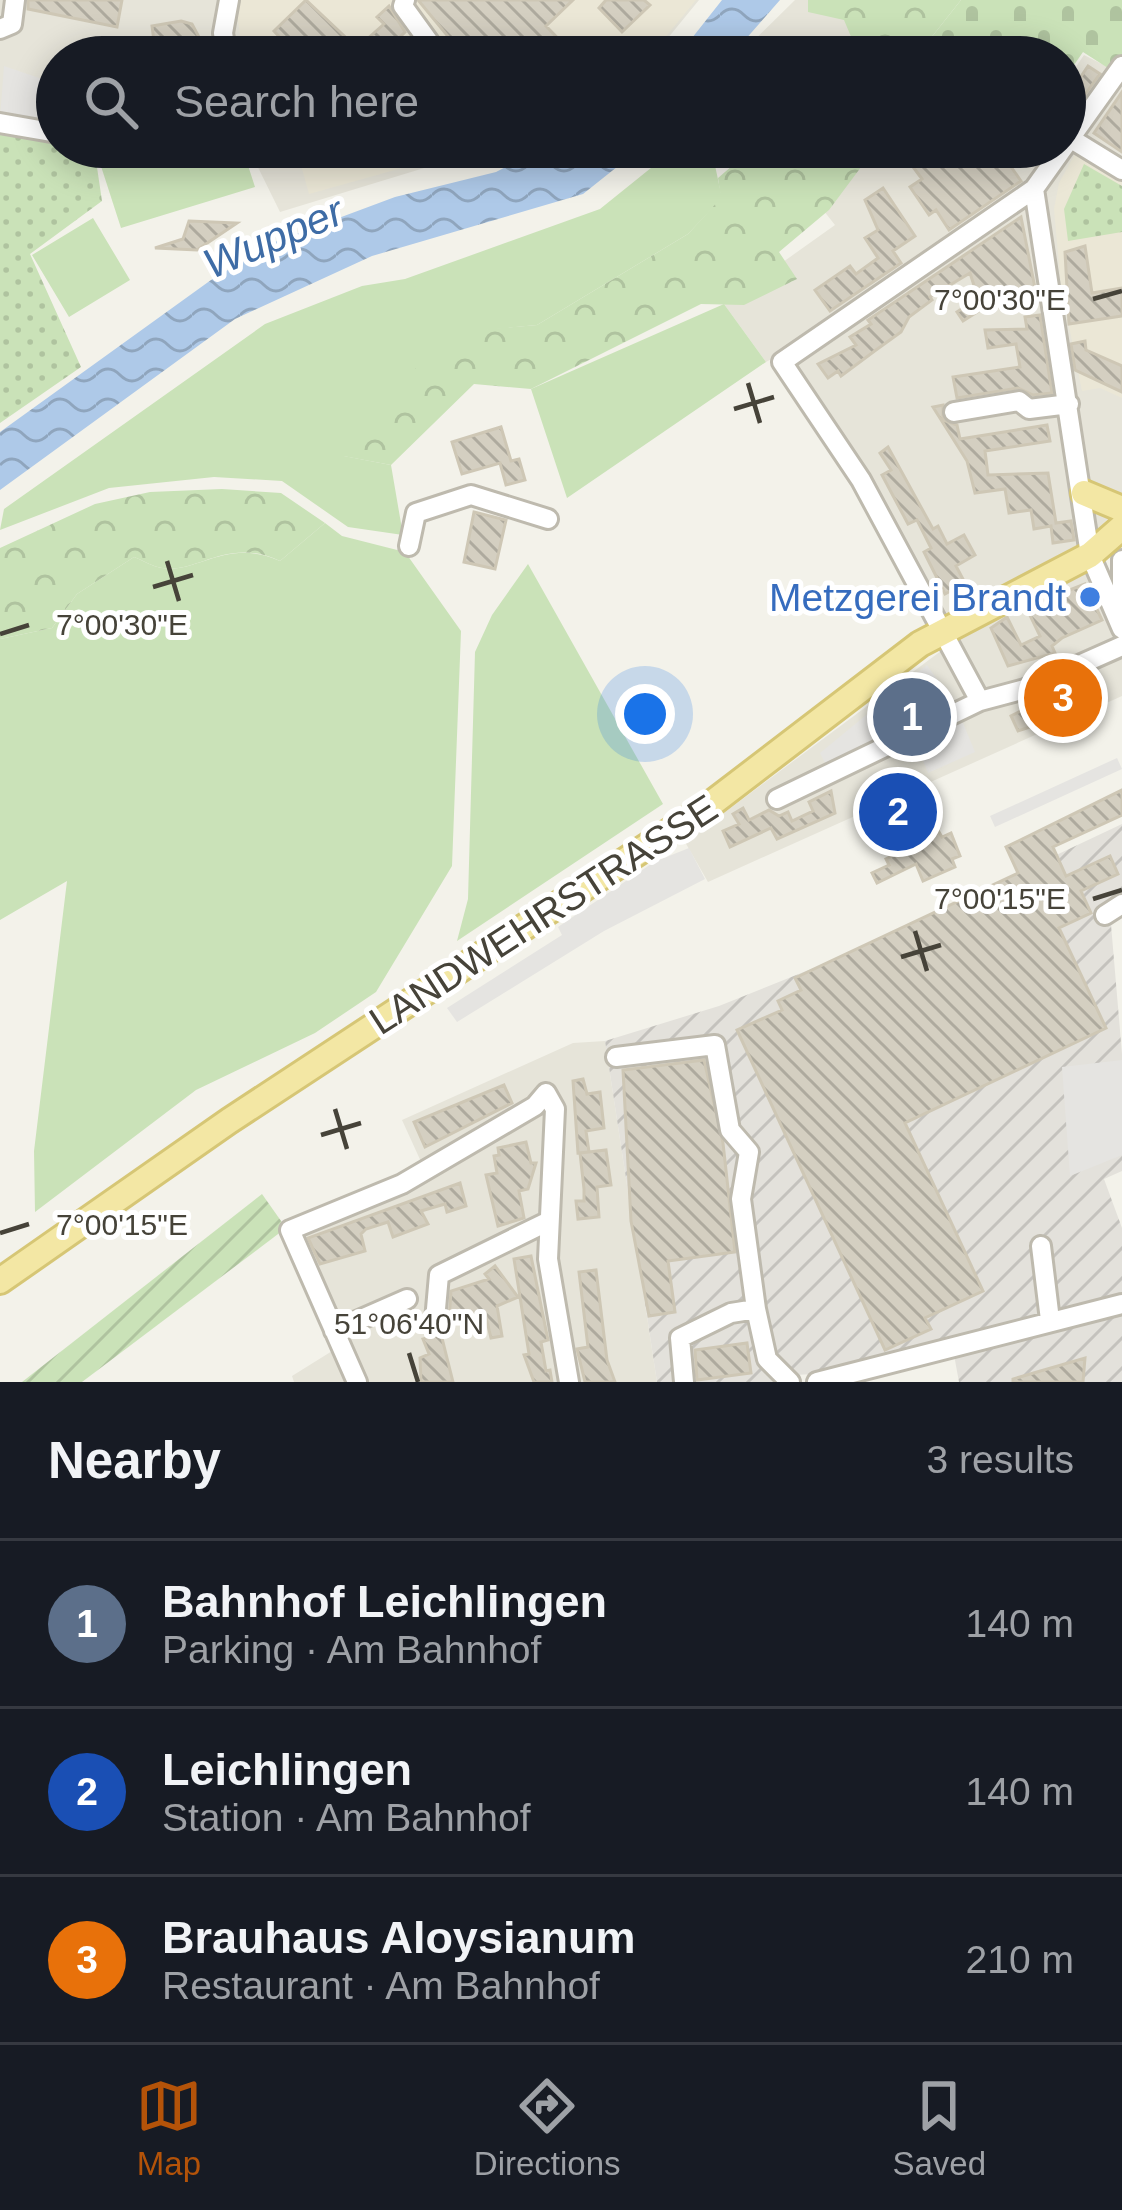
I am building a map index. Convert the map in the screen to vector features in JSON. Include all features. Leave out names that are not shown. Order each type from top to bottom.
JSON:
[{"type":"main road","points":[[1084,493],[1122,508]]},
{"type":"main road","name":"LANDWEHRSTRASSE","points":[[0,1281],[229,1121],[707,806],[943,631],[1090,555],[1122,527]]},
{"type":"street","points":[[0,29],[12,24],[15,0]]},
{"type":"street","points":[[224,36],[229,0]]},
{"type":"street","points":[[405,0],[403,6],[424,36]]},
{"type":"street","points":[[1086,120],[1122,66]]},
{"type":"street","points":[[0,123],[36,130]]},
{"type":"street","points":[[1086,148],[1122,170]]},
{"type":"street","points":[[980,701],[861,480],[782,362],[1034,189],[1051,168]]},
{"type":"street","points":[[1034,189],[1090,555],[1120,613]]},
{"type":"street","points":[[955,412],[1019,401],[1029,410],[1069,404]]},
{"type":"street","points":[[409,547],[416,513],[471,495],[548,519]]},
{"type":"street","points":[[1120,613],[1122,560]]},
{"type":"street","points":[[777,799],[980,701],[1025,689],[1122,646]]},
{"type":"street","points":[[616,1057],[715,1045],[730,1130],[749,1152],[741,1199],[756,1309],[767,1359],[787,1382]]},
{"type":"street","points":[[357,1382],[290,1230],[402,1184],[535,1106],[546,1093],[555,1109],[548,1259],[569,1382]]},
{"type":"street","points":[[435,1320],[439,1275],[547,1222]]},
{"type":"street","points":[[1041,1246],[1050,1320]]},
{"type":"street","points":[[334,1330],[407,1299]]},
{"type":"street","points":[[817,1382],[950,1352],[1050,1320],[1122,1304]]},
{"type":"street","points":[[684,1382],[680,1338],[731,1313],[756,1309]]},
{"type":"shaded area","points":[[0,0],[699,0],[670,36],[36,36],[36,136],[0,130]]},
{"type":"shaded area","points":[[241,0],[696,0],[666,36],[240,36],[236,6]]},
{"type":"shaded area","points":[[795,0],[859,0],[897,36],[758,36]]},
{"type":"shaded area","points":[[1086,56],[1122,74],[1122,505],[1082,544],[1085,572],[1122,654],[1122,696],[708,882],[685,842],[957,639],[879,492],[786,351],[766,362],[724,304],[835,225],[790,168],[1086,168]]},
{"type":"shaded area","points":[[4,66],[36,77],[36,123],[0,118]]},
{"type":"shaded area","points":[[1086,160],[1122,180],[1122,398],[1100,388],[1082,391],[1061,286],[1054,209],[1067,168],[1086,168]]},
{"type":"shaded area","points":[[258,168],[424,168],[280,212]]},
{"type":"shaded area","points":[[302,168],[402,168],[309,194]]},
{"type":"shaded area","points":[[927,665],[956,706],[975,752],[928,773],[910,729],[828,769],[820,753]]},
{"type":"shaded area","points":[[1117,758],[1122,769],[995,827],[990,816]]},
{"type":"shaded area","points":[[1122,824],[1122,894],[1109,901],[1122,1054],[1122,1171],[1104,1179],[1122,1228],[1122,1382],[959,1382],[952,1344],[833,1373],[795,1375],[802,1382],[657,1382],[605,1041],[719,1006],[831,961]]},
{"type":"shaded area","points":[[689,848],[705,879],[604,931],[457,1022],[447,1008],[562,935],[558,927],[654,862]]},
{"type":"shaded area","points":[[605,1041],[657,1382],[294,1382],[292,1376],[345,1343],[299,1235],[428,1177],[402,1120],[573,1043]]},
{"type":"shaded area","points":[[1122,1060],[1122,1155],[1070,1176],[1062,1067]]},
{"type":"green space","points":[[808,0],[961,0],[932,36],[851,36],[844,20],[808,12]]},
{"type":"green space","points":[[961,0],[1122,0],[1122,54],[1111,70],[1086,54],[1086,36],[932,36]]},
{"type":"green space","points":[[0,130],[36,136],[36,168],[97,168],[102,201],[30,254],[81,367],[0,423]]},
{"type":"green space","points":[[1086,165],[1122,186],[1122,232],[1068,241],[1064,209]]},
{"type":"green space","points":[[102,168],[249,168],[255,187],[121,228]]},
{"type":"green space","points":[[651,168],[716,168],[722,198],[688,234],[537,325],[465,332],[344,456],[391,465],[403,535],[348,527],[282,481],[214,477],[109,488],[0,530],[4,509],[265,324],[362,286],[405,279],[600,209]]},
{"type":"green space","points":[[730,168],[860,168],[829,210],[779,252],[797,279],[744,305],[701,304],[531,389],[474,384],[391,465],[343,456],[374,410],[435,349],[465,331],[537,325],[688,234],[721,198],[718,178]]},
{"type":"green space","points":[[93,218],[130,280],[69,317],[32,255]]},
{"type":"green space","points":[[724,304],[766,362],[567,498],[531,389]]},
{"type":"green space","points":[[150,492],[281,493],[325,523],[280,561],[244,552],[175,568],[134,557],[77,594],[52,628],[0,639],[0,548],[95,504]]},
{"type":"green space","points":[[325,523],[342,536],[405,552],[461,631],[452,866],[376,992],[315,1033],[196,1090],[35,1212],[34,1151],[67,881],[0,920],[0,639],[52,628],[77,594],[134,557],[175,568],[244,553],[280,561]]},
{"type":"green space","points":[[528,564],[663,804],[457,941],[468,899],[475,652],[492,615]]},
{"type":"green space","points":[[262,1194],[286,1228],[82,1382],[22,1382]]},
{"type":"water","points":[[722,0],[780,0],[748,36],[694,36]]},
{"type":"water","points":[[504,168],[616,168],[583,194],[372,256],[235,319],[0,490],[0,432],[211,280],[277,241],[395,197]]},
{"type":"building","points":[[28,0],[122,0],[117,27],[28,9]]},
{"type":"building","points":[[306,0],[344,36],[279,36],[274,31]]},
{"type":"building","points":[[418,0],[573,0],[546,26],[556,36],[448,36]]},
{"type":"building","points":[[606,0],[644,0],[650,5],[622,32],[599,8]]},
{"type":"building","points":[[389,6],[405,32],[370,36],[384,24],[377,17]]},
{"type":"building","points":[[181,21],[192,24],[198,36],[153,36],[152,26]]},
{"type":"building","points":[[1086,69],[1100,74],[1086,93]]},
{"type":"building","points":[[1122,92],[1122,152],[1094,133]]},
{"type":"building","points":[[914,168],[1012,168],[1021,181],[949,230],[936,210],[929,215],[910,187],[922,179]]},
{"type":"building","points":[[883,188],[915,236],[893,251],[901,263],[830,311],[815,290],[850,266],[856,274],[878,258],[865,238],[878,230],[865,200]]},
{"type":"building","points":[[1021,217],[1036,293],[1006,298],[1007,306],[982,309],[963,321],[957,312],[978,298],[970,273],[930,297],[901,332],[841,376],[838,371],[828,378],[818,364],[856,345],[850,337],[871,324],[868,320]]},
{"type":"building","points":[[189,221],[237,223],[197,250],[155,248],[183,239]]},
{"type":"building","points":[[1085,246],[1092,293],[1122,288],[1122,316],[1069,324],[1065,252]]},
{"type":"building","points":[[1040,315],[1052,393],[1033,395],[1018,388],[957,398],[953,377],[1020,367],[1016,344],[988,348],[985,330],[1027,329],[1025,317]]},
{"type":"building","points":[[1085,341],[1086,350],[1122,366],[1122,392],[1075,370],[1071,344]]},
{"type":"building","points":[[943,405],[943,420],[957,425],[960,439],[1047,425],[1050,441],[985,451],[988,475],[1048,473],[1056,523],[1071,521],[1074,540],[1053,543],[1051,526],[1034,529],[1031,510],[1009,513],[1005,489],[975,493],[967,461],[933,407]]},
{"type":"building","points":[[501,427],[511,461],[519,459],[525,480],[506,485],[500,463],[462,474],[452,442]]},
{"type":"building","points":[[888,447],[933,529],[938,526],[947,544],[964,535],[975,555],[956,566],[965,583],[945,594],[924,552],[931,548],[917,520],[908,524],[882,475],[891,470],[880,453]]},
{"type":"building","points":[[474,512],[506,520],[495,569],[464,562]]},
{"type":"building","points":[[1085,584],[1102,620],[1062,638],[1052,646],[1055,653],[1008,666],[991,628],[1007,617],[1021,645],[1040,636],[1026,607]]},
{"type":"building","points":[[1071,685],[1082,710],[1018,731],[1011,716]]},
{"type":"building","points":[[1122,790],[1122,815],[1053,847],[1066,876],[1110,856],[1118,874],[1081,891],[1091,913],[1059,928],[1106,1028],[905,1123],[983,1291],[925,1318],[931,1329],[885,1350],[737,1030],[782,1010],[778,1001],[801,990],[795,978],[1018,873],[1006,847]]},
{"type":"building","points":[[831,791],[835,813],[777,839],[771,828],[730,847],[723,831],[739,824],[733,814],[743,808],[749,820],[769,810],[779,816],[788,812],[792,821],[813,811],[809,802]]},
{"type":"building","points":[[939,832],[942,837],[951,833],[960,856],[952,859],[955,867],[923,881],[916,864],[877,883],[872,873],[889,865],[886,859]]},
{"type":"building","points":[[704,1060],[723,1143],[735,1252],[668,1261],[675,1312],[649,1316],[631,1221],[623,1070]]},
{"type":"building","points":[[583,1079],[587,1094],[600,1092],[604,1128],[586,1131],[589,1152],[578,1153],[573,1081]]},
{"type":"building","points":[[504,1085],[512,1103],[425,1147],[414,1122]]},
{"type":"building","points":[[526,1142],[531,1163],[536,1163],[528,1189],[519,1191],[524,1218],[498,1226],[486,1175],[497,1173],[494,1156],[499,1155],[498,1148]]},
{"type":"building","points":[[606,1150],[611,1185],[597,1187],[599,1217],[578,1219],[576,1201],[584,1201],[580,1153]]},
{"type":"building","points":[[460,1183],[466,1206],[447,1212],[445,1204],[421,1211],[428,1224],[393,1237],[388,1222],[366,1229],[361,1234],[365,1251],[320,1264],[308,1238]]},
{"type":"building","points":[[531,1256],[548,1340],[541,1342],[552,1382],[534,1382],[524,1355],[529,1354],[514,1259]]},
{"type":"building","points":[[495,1266],[518,1297],[497,1306],[502,1336],[491,1338],[485,1313],[449,1320],[451,1291],[489,1279],[485,1274]]},
{"type":"building","points":[[596,1270],[607,1360],[615,1382],[585,1382],[577,1349],[588,1347],[579,1272]]},
{"type":"building","points":[[441,1334],[453,1382],[421,1382],[420,1358],[429,1354],[423,1339]]},
{"type":"building","points":[[747,1343],[751,1373],[697,1380],[695,1350]]},
{"type":"building","points":[[1085,1358],[1083,1382],[1013,1382],[1013,1379]]},
{"type":"place","name":"Metzgerei Brandt","points":[[1090,597]]},
{"type":"place","name":"Brauhaus Aloysianum","points":[[1063,698]]},
{"type":"place","name":"Bahnhof Leichlingen","points":[[912,717]]},
{"type":"place","name":"Leichlingen","points":[[898,812]]},
{"type":"water label","name":"Wupper","points":[[273,237]]}]
